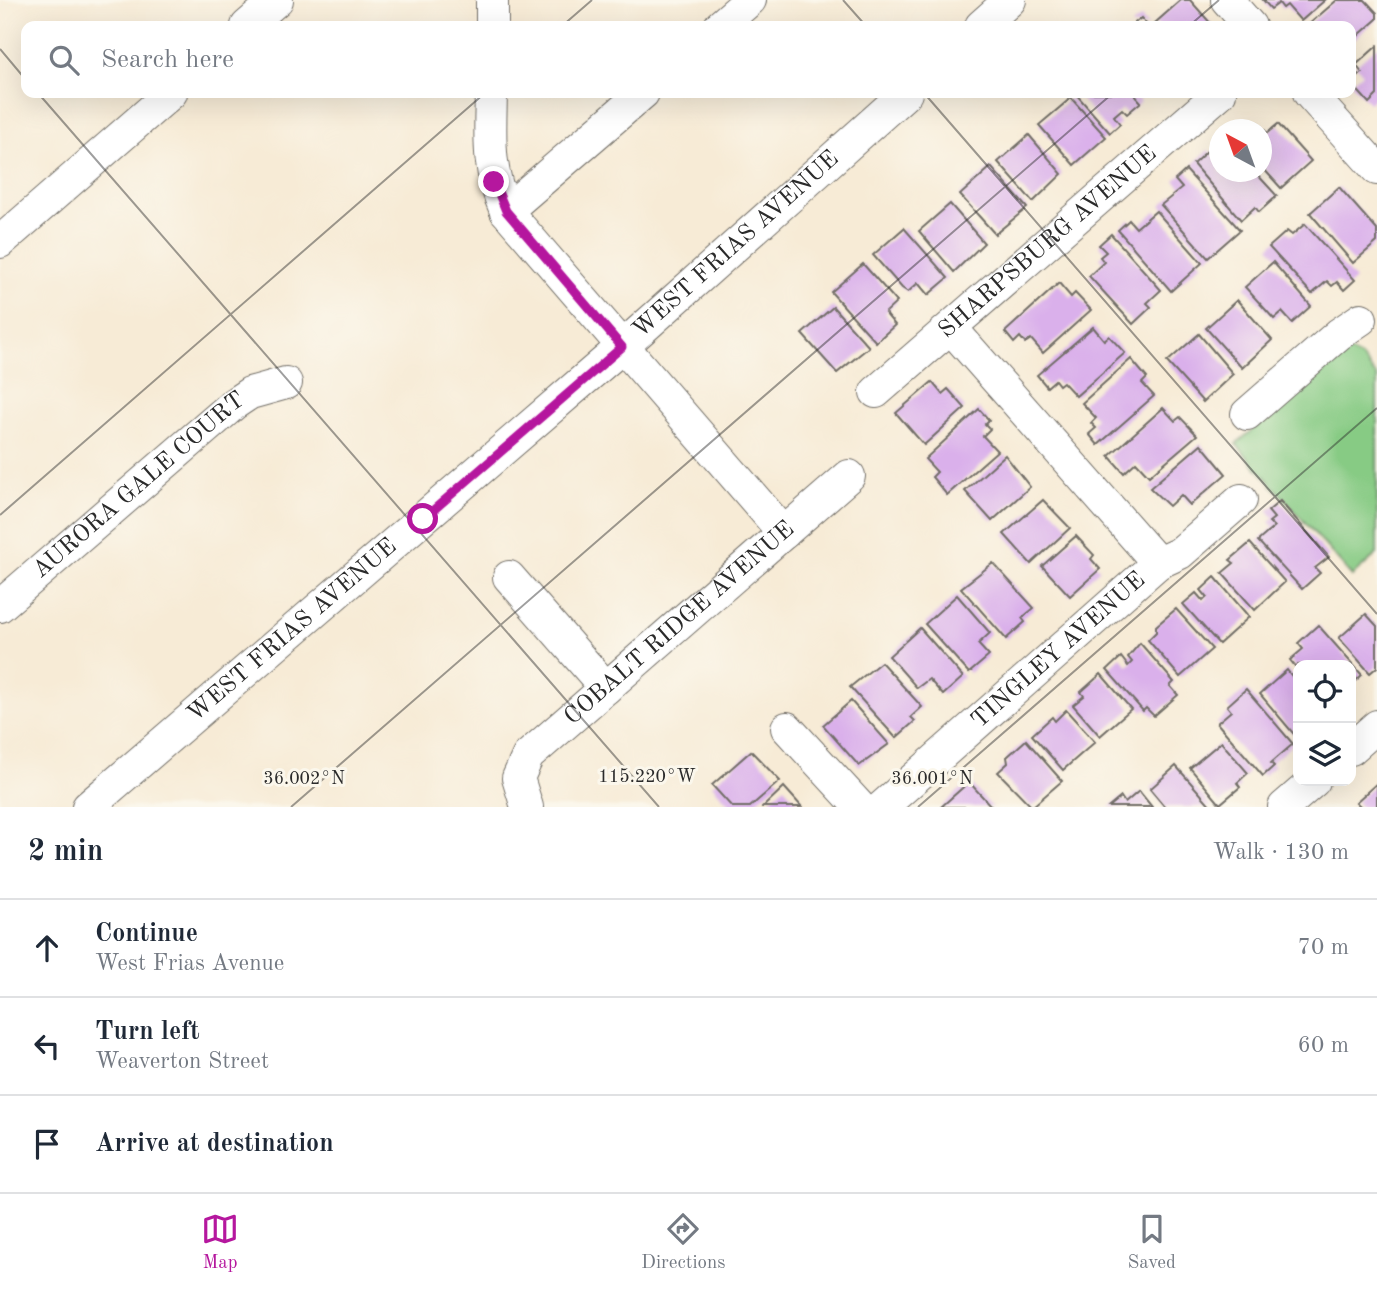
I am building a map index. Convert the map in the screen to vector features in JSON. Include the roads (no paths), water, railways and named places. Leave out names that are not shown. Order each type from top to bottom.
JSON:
[{"type":"street","points":[[253,21],[277,0]]},
{"type":"street","points":[[492,0],[492,21]]},
{"type":"street","points":[[726,21],[750,0]]},
{"type":"street","points":[[987,21],[1010,0]]},
{"type":"street","points":[[1227,0],[1246,21]]},
{"type":"street","points":[[0,242],[165,98]]},
{"type":"street","points":[[491,98],[490,156],[494,182],[506,211],[784,533]]},
{"type":"street","points":[[506,211],[637,98]]},
{"type":"street","name":"WEST FRIAS AVENUE","points":[[88,807],[622,347],[900,98]]},
{"type":"street","name":"SHARPSBURG AVENUE","points":[[876,392],[1214,98]]},
{"type":"street","points":[[1313,98],[1377,169]]},
{"type":"street","points":[[1247,414],[1339,334],[1372,322]]},
{"type":"street","points":[[951,328],[1158,563]]},
{"type":"street","name":"AURORA GALE COURT","points":[[0,606],[235,403],[250,393],[286,383]]},
{"type":"street","name":"COBALT RIDGE AVENUE","points":[[523,792],[528,756],[849,476]]},
{"type":"street","name":"TINGLEY AVENUE","points":[[882,807],[1158,563],[1180,553],[1241,500]]},
{"type":"street","points":[[509,577],[606,688]]},
{"type":"street","points":[[1356,745],[1377,726]]},
{"type":"street","points":[[787,728],[860,807]]},
{"type":"street","points":[[1284,807],[1308,786]]}]
